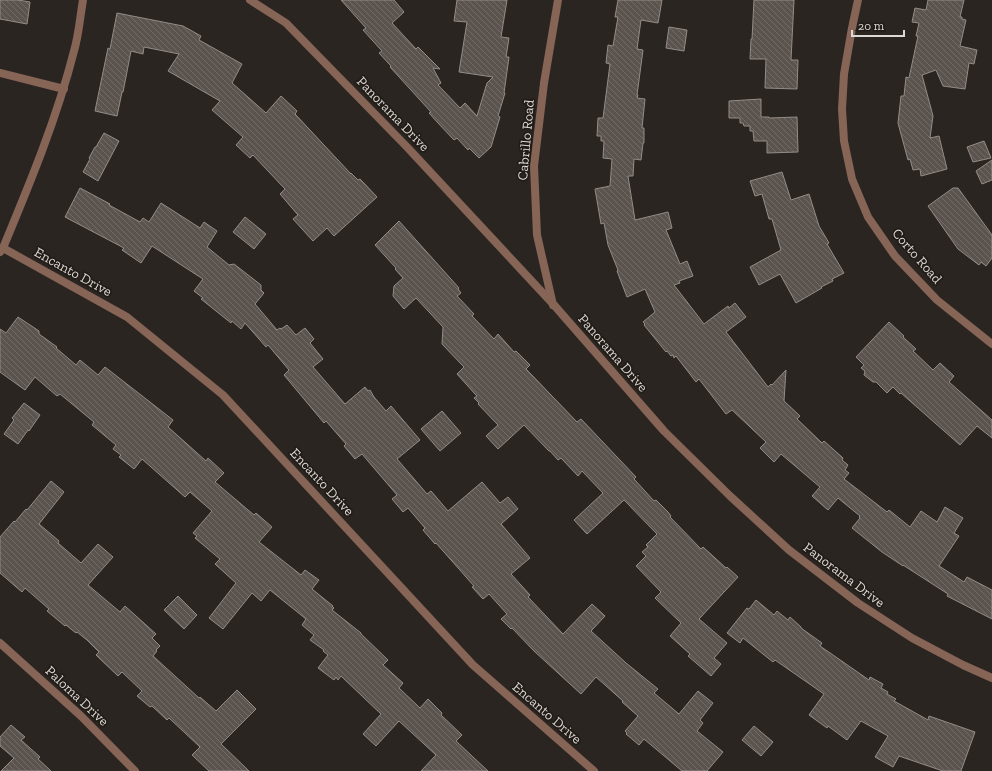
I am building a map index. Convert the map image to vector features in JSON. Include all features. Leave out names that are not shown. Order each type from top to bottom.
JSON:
[{"type":"street","points":[[2,250],[34,173],[64,89],[75,49],[83,0]]},
{"type":"street","name":"Panorama Drive","points":[[250,0],[286,23],[407,147],[554,305],[664,431],[730,496],[789,550],[858,603],[912,638],[963,665],[992,678]]},
{"type":"street","name":"Cabrillo Road","points":[[554,305],[537,235],[534,166],[544,83],[558,0]]},
{"type":"street","name":"Corto Road","points":[[858,0],[844,74],[842,109],[844,141],[852,178],[868,217],[895,256],[937,300],[992,344]]},
{"type":"street","points":[[0,73],[64,89]]},
{"type":"street","name":"Encanto Drive","points":[[2,250],[126,317],[223,395],[473,665],[594,771]]},
{"type":"street","name":"Paloma Drive","points":[[0,643],[81,716],[135,771]]},
{"type":"building","points":[[0,0],[30,2],[27,24],[0,19]]},
{"type":"building","points":[[341,0],[394,0],[404,12],[392,23],[416,49],[418,47],[440,69],[433,68],[441,83],[438,85],[460,108],[465,103],[477,116],[487,83],[493,77],[459,72],[467,22],[454,21],[457,0],[507,0],[501,37],[509,38],[506,57],[509,57],[505,93],[491,147],[479,158],[469,148],[468,150],[457,138],[454,140],[390,67],[391,66],[379,53],[382,51],[363,30],[366,28]]},
{"type":"building","points":[[618,0],[662,0],[658,23],[641,20],[637,49],[643,50],[637,98],[645,99],[642,128],[644,128],[644,143],[641,160],[634,159],[633,176],[628,176],[635,220],[668,212],[672,228],[666,230],[680,264],[687,261],[693,276],[679,281],[680,283],[674,285],[704,324],[728,306],[729,308],[735,303],[746,317],[726,332],[768,387],[771,384],[772,385],[786,370],[784,401],[800,416],[797,419],[822,443],[824,441],[843,458],[842,460],[848,465],[845,470],[849,473],[844,479],[887,512],[889,510],[910,527],[921,511],[937,522],[945,507],[963,518],[954,533],[959,536],[939,566],[964,582],[967,577],[992,590],[992,619],[947,596],[948,594],[882,552],[852,528],[860,516],[838,498],[828,510],[812,496],[820,487],[781,454],[774,462],[760,448],[766,442],[732,410],[726,414],[699,379],[696,382],[676,356],[674,358],[673,355],[671,356],[667,351],[666,352],[644,325],[645,324],[643,322],[655,312],[645,289],[627,297],[608,245],[604,223],[601,224],[595,189],[610,186],[612,159],[603,158],[604,141],[601,141],[601,136],[597,136],[598,118],[603,118],[610,64],[606,63],[608,45],[613,46],[618,17],[615,17]]},
{"type":"building","points":[[754,0],[794,0],[791,60],[798,60],[797,89],[765,88],[766,59],[750,59]]},
{"type":"building","points":[[928,0],[964,0],[960,17],[966,20],[960,46],[977,50],[974,64],[969,63],[965,89],[943,86],[936,70],[922,75],[933,116],[930,138],[939,136],[947,169],[921,176],[920,169],[913,170],[910,159],[908,160],[898,123],[901,96],[904,96],[906,77],[909,78],[918,36],[916,36],[919,23],[912,22],[915,8],[926,10]]},
{"type":"building","points":[[117,13],[183,26],[201,36],[199,40],[242,64],[232,83],[266,113],[281,96],[297,111],[295,114],[351,174],[358,180],[360,179],[377,197],[334,236],[327,228],[313,241],[293,219],[298,215],[280,194],[285,189],[253,155],[250,158],[236,145],[243,137],[212,110],[220,101],[168,71],[179,54],[144,47],[143,54],[131,51],[117,116],[95,111]]},
{"type":"building","points":[[669,27],[687,30],[684,51],[666,48]]},
{"type":"building","points":[[761,99],[761,117],[797,117],[798,152],[767,153],[767,141],[754,141],[753,131],[750,131],[750,126],[744,126],[743,123],[740,123],[740,118],[729,118],[729,101]]},
{"type":"building","points":[[104,133],[119,141],[98,181],[83,172],[90,159],[89,158]]},
{"type":"building","points":[[984,141],[991,158],[973,162],[967,147]]},
{"type":"building","points":[[992,160],[992,180],[982,184],[976,171]]},
{"type":"building","points":[[782,172],[791,200],[809,194],[819,226],[829,243],[827,244],[844,273],[832,279],[833,281],[796,303],[780,274],[759,285],[750,267],[781,250],[772,219],[769,219],[762,194],[755,196],[750,181]]},
{"type":"building","points":[[80,188],[140,222],[143,218],[149,222],[161,203],[200,228],[204,222],[217,231],[207,247],[229,265],[234,264],[261,285],[261,290],[264,293],[255,304],[277,330],[287,325],[296,335],[305,328],[314,339],[310,343],[323,359],[313,367],[345,404],[365,387],[368,391],[370,390],[386,411],[391,406],[420,440],[397,459],[427,494],[431,491],[448,511],[482,482],[500,503],[508,497],[518,509],[501,524],[530,558],[511,574],[530,595],[528,597],[563,634],[592,604],[605,616],[591,631],[626,663],[658,689],[654,693],[679,714],[698,691],[713,703],[700,720],[703,723],[697,731],[723,752],[707,771],[682,771],[644,739],[639,745],[626,734],[627,733],[625,731],[638,716],[622,702],[623,701],[596,677],[581,694],[534,651],[512,628],[511,629],[501,619],[507,614],[489,594],[483,599],[472,587],[474,586],[423,530],[425,528],[408,508],[403,512],[392,499],[397,495],[362,454],[355,459],[344,446],[346,444],[326,421],[324,423],[284,375],[289,370],[268,345],[266,347],[245,323],[241,329],[201,299],[203,298],[194,291],[203,279],[152,246],[141,263],[122,250],[124,248],[65,217]]},
{"type":"building","points":[[953,188],[958,188],[992,235],[992,258],[986,266],[981,262],[979,265],[958,249],[928,206]]},
{"type":"building","points":[[245,217],[266,234],[254,249],[233,232]]},
{"type":"building","points":[[399,221],[459,288],[458,289],[461,293],[457,296],[474,314],[472,316],[494,339],[498,334],[514,352],[516,351],[530,365],[526,369],[577,422],[581,419],[636,477],[634,479],[654,501],[656,500],[668,512],[671,516],[670,517],[701,549],[703,547],[738,577],[699,619],[727,643],[714,658],[721,664],[711,676],[688,656],[690,654],[670,636],[681,623],[655,598],[661,592],[636,566],[646,556],[642,552],[648,547],[646,545],[657,534],[624,500],[587,534],[574,520],[603,493],[582,471],[578,476],[561,458],[558,460],[524,425],[498,449],[486,436],[498,425],[478,404],[479,403],[474,398],[477,396],[457,374],[464,367],[442,344],[443,327],[416,298],[404,309],[393,296],[394,286],[403,278],[375,245]]},
{"type":"building","points":[[18,317],[39,331],[39,334],[57,347],[56,348],[76,365],[80,360],[98,375],[105,367],[173,420],[168,427],[206,461],[208,458],[224,473],[215,482],[254,515],[256,513],[272,527],[259,542],[301,575],[305,570],[319,580],[312,589],[333,606],[334,608],[332,610],[361,633],[388,660],[383,665],[403,683],[399,688],[420,708],[428,699],[442,713],[441,715],[462,735],[456,741],[488,771],[421,771],[436,755],[399,721],[376,746],[363,734],[381,714],[341,676],[338,680],[336,677],[334,680],[318,668],[328,655],[323,651],[324,650],[310,640],[314,635],[302,625],[306,619],[270,590],[261,601],[252,593],[223,629],[209,618],[236,583],[215,564],[220,559],[195,538],[197,536],[193,533],[212,511],[190,492],[185,497],[142,459],[134,469],[119,457],[121,455],[113,449],[116,445],[92,425],[94,422],[60,394],[57,396],[35,377],[25,390],[0,372],[0,329],[6,333]]},
{"type":"building","points":[[889,322],[916,349],[913,351],[933,370],[940,363],[954,376],[949,382],[992,420],[992,438],[977,426],[960,445],[893,387],[887,393],[876,382],[873,382],[864,375],[865,371],[861,368],[864,365],[856,357]]},
{"type":"building","points":[[24,403],[40,415],[18,444],[4,434],[14,420],[12,418]]},
{"type":"building","points":[[442,411],[461,433],[440,451],[421,429]]},
{"type":"building","points":[[51,481],[64,492],[39,524],[81,563],[98,544],[113,557],[88,585],[120,612],[125,606],[156,634],[152,638],[160,646],[153,656],[199,698],[200,697],[216,711],[237,690],[256,709],[221,744],[249,771],[209,771],[192,755],[200,747],[169,718],[167,720],[152,706],[150,707],[137,696],[142,691],[122,672],[118,676],[96,655],[99,652],[87,640],[66,625],[65,626],[47,611],[49,609],[25,588],[22,592],[0,573],[0,537],[26,509],[27,510]]},
{"type":"building","points":[[178,596],[197,615],[184,629],[164,610]]},
{"type":"building","points":[[756,600],[774,615],[777,611],[788,620],[790,617],[801,628],[822,643],[820,646],[869,680],[870,677],[883,684],[881,688],[888,692],[887,694],[896,699],[894,701],[928,720],[929,716],[975,732],[961,771],[943,771],[899,756],[893,767],[875,757],[888,736],[861,721],[847,740],[828,726],[827,728],[809,715],[824,694],[775,660],[773,662],[743,638],[740,643],[727,633],[747,608],[749,609]]},
{"type":"building","points":[[11,725],[25,737],[21,740],[40,757],[38,759],[51,771],[1,771],[14,758],[0,746],[0,737]]},
{"type":"building","points":[[754,726],[773,742],[761,756],[742,740]]}]
